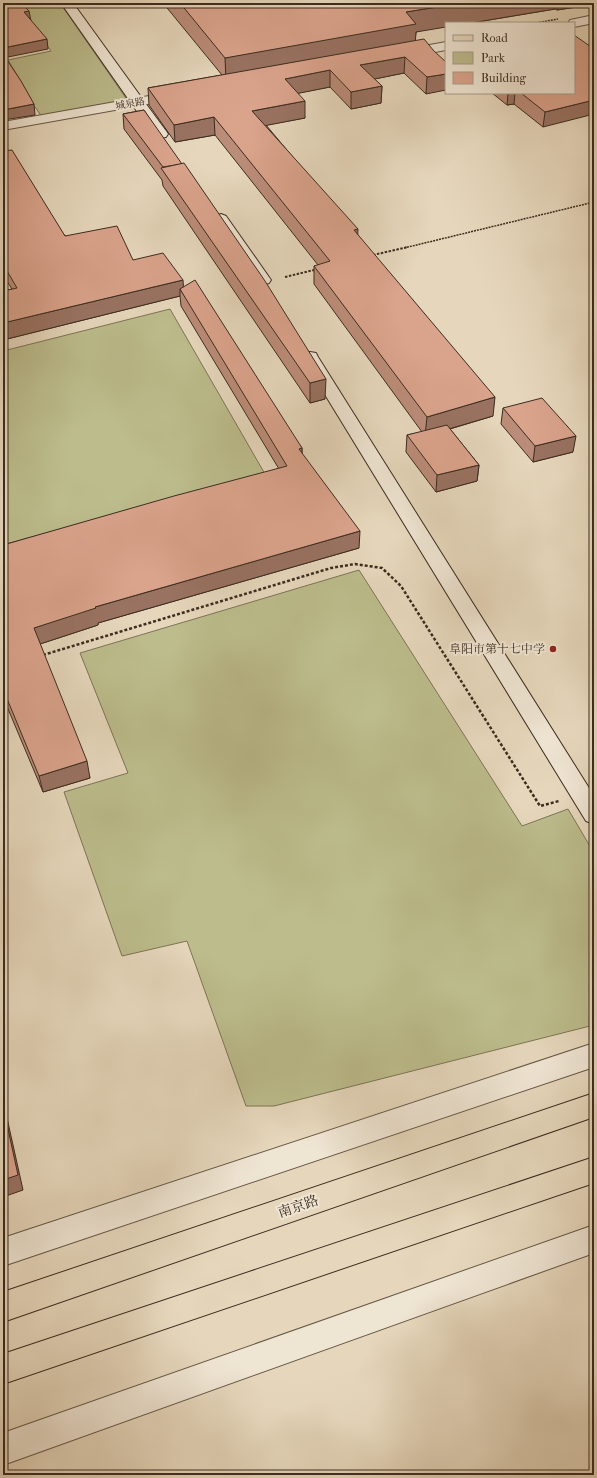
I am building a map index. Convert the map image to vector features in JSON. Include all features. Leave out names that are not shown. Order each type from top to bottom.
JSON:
[{"type":"main road","points":[[67,3],[168,145]]},
{"type":"main road","points":[[575,23],[594,19]]},
{"type":"main road","points":[[392,56],[445,46]]},
{"type":"main road","name":"城泉路","points":[[3,126],[190,92]]},
{"type":"main road","points":[[214,208],[245,252],[270,293]]},
{"type":"main road","points":[[300,340],[594,815]]},
{"type":"main road","points":[[3,1252],[594,1055]]},
{"type":"main road","name":"南京路","points":[[3,1307],[594,1105]]},
{"type":"main road","points":[[3,1369],[594,1170]]},
{"type":"main road","points":[[3,1449],[594,1239]]},
{"type":"path","points":[[370,256],[594,202]]},
{"type":"path","points":[[285,277],[324,267]]},
{"type":"path","points":[[40,656],[331,568],[355,564],[382,568],[401,586],[540,806],[581,794]]},
{"type":"green space","points":[[16,3],[60,3],[128,101],[42,117],[35,107],[3,113],[20,80],[8,60],[51,51]]},
{"type":"green space","points":[[170,309],[269,481],[3,557],[3,351]]},
{"type":"green space","points":[[359,570],[522,826],[568,809],[594,853],[594,1025],[274,1106],[246,1106],[187,941],[122,956],[64,792],[128,773],[80,653]]},
{"type":"building","points":[[3,3],[21,3],[29,11],[24,12],[47,39],[3,48]]},
{"type":"building","points":[[180,3],[462,3],[406,12],[416,24],[225,58]]},
{"type":"building","points":[[575,36],[594,49],[594,100],[545,112],[522,94],[575,94]]},
{"type":"building","points":[[424,39],[445,61],[445,74],[427,77],[405,57],[360,65],[382,86],[351,92],[330,70],[285,79],[305,101],[252,111],[358,229],[354,230],[495,397],[427,417],[314,266],[330,261],[214,117],[174,125],[148,88]]},
{"type":"building","points":[[3,54],[21,81],[34,104],[3,110]]},
{"type":"building","points":[[144,110],[182,164],[163,167],[123,114]]},
{"type":"building","points":[[12,150],[65,236],[117,226],[133,260],[163,253],[183,280],[3,323],[3,291],[17,288],[3,264],[3,151]]},
{"type":"building","points":[[184,163],[265,281],[326,379],[310,383],[161,168]]},
{"type":"building","points":[[195,280],[302,448],[299,449],[360,531],[95,607],[96,608],[34,628],[87,761],[39,776],[3,689],[3,545],[174,496],[287,466],[180,289]]},
{"type":"building","points":[[542,398],[576,436],[535,446],[503,408]]},
{"type":"building","points":[[447,425],[479,465],[437,475],[407,435]]},
{"type":"building","points":[[3,1106],[18,1175],[3,1180]]},
{"type":"place","name":"阜阳市第十七中学","points":[[553,649]]}]
